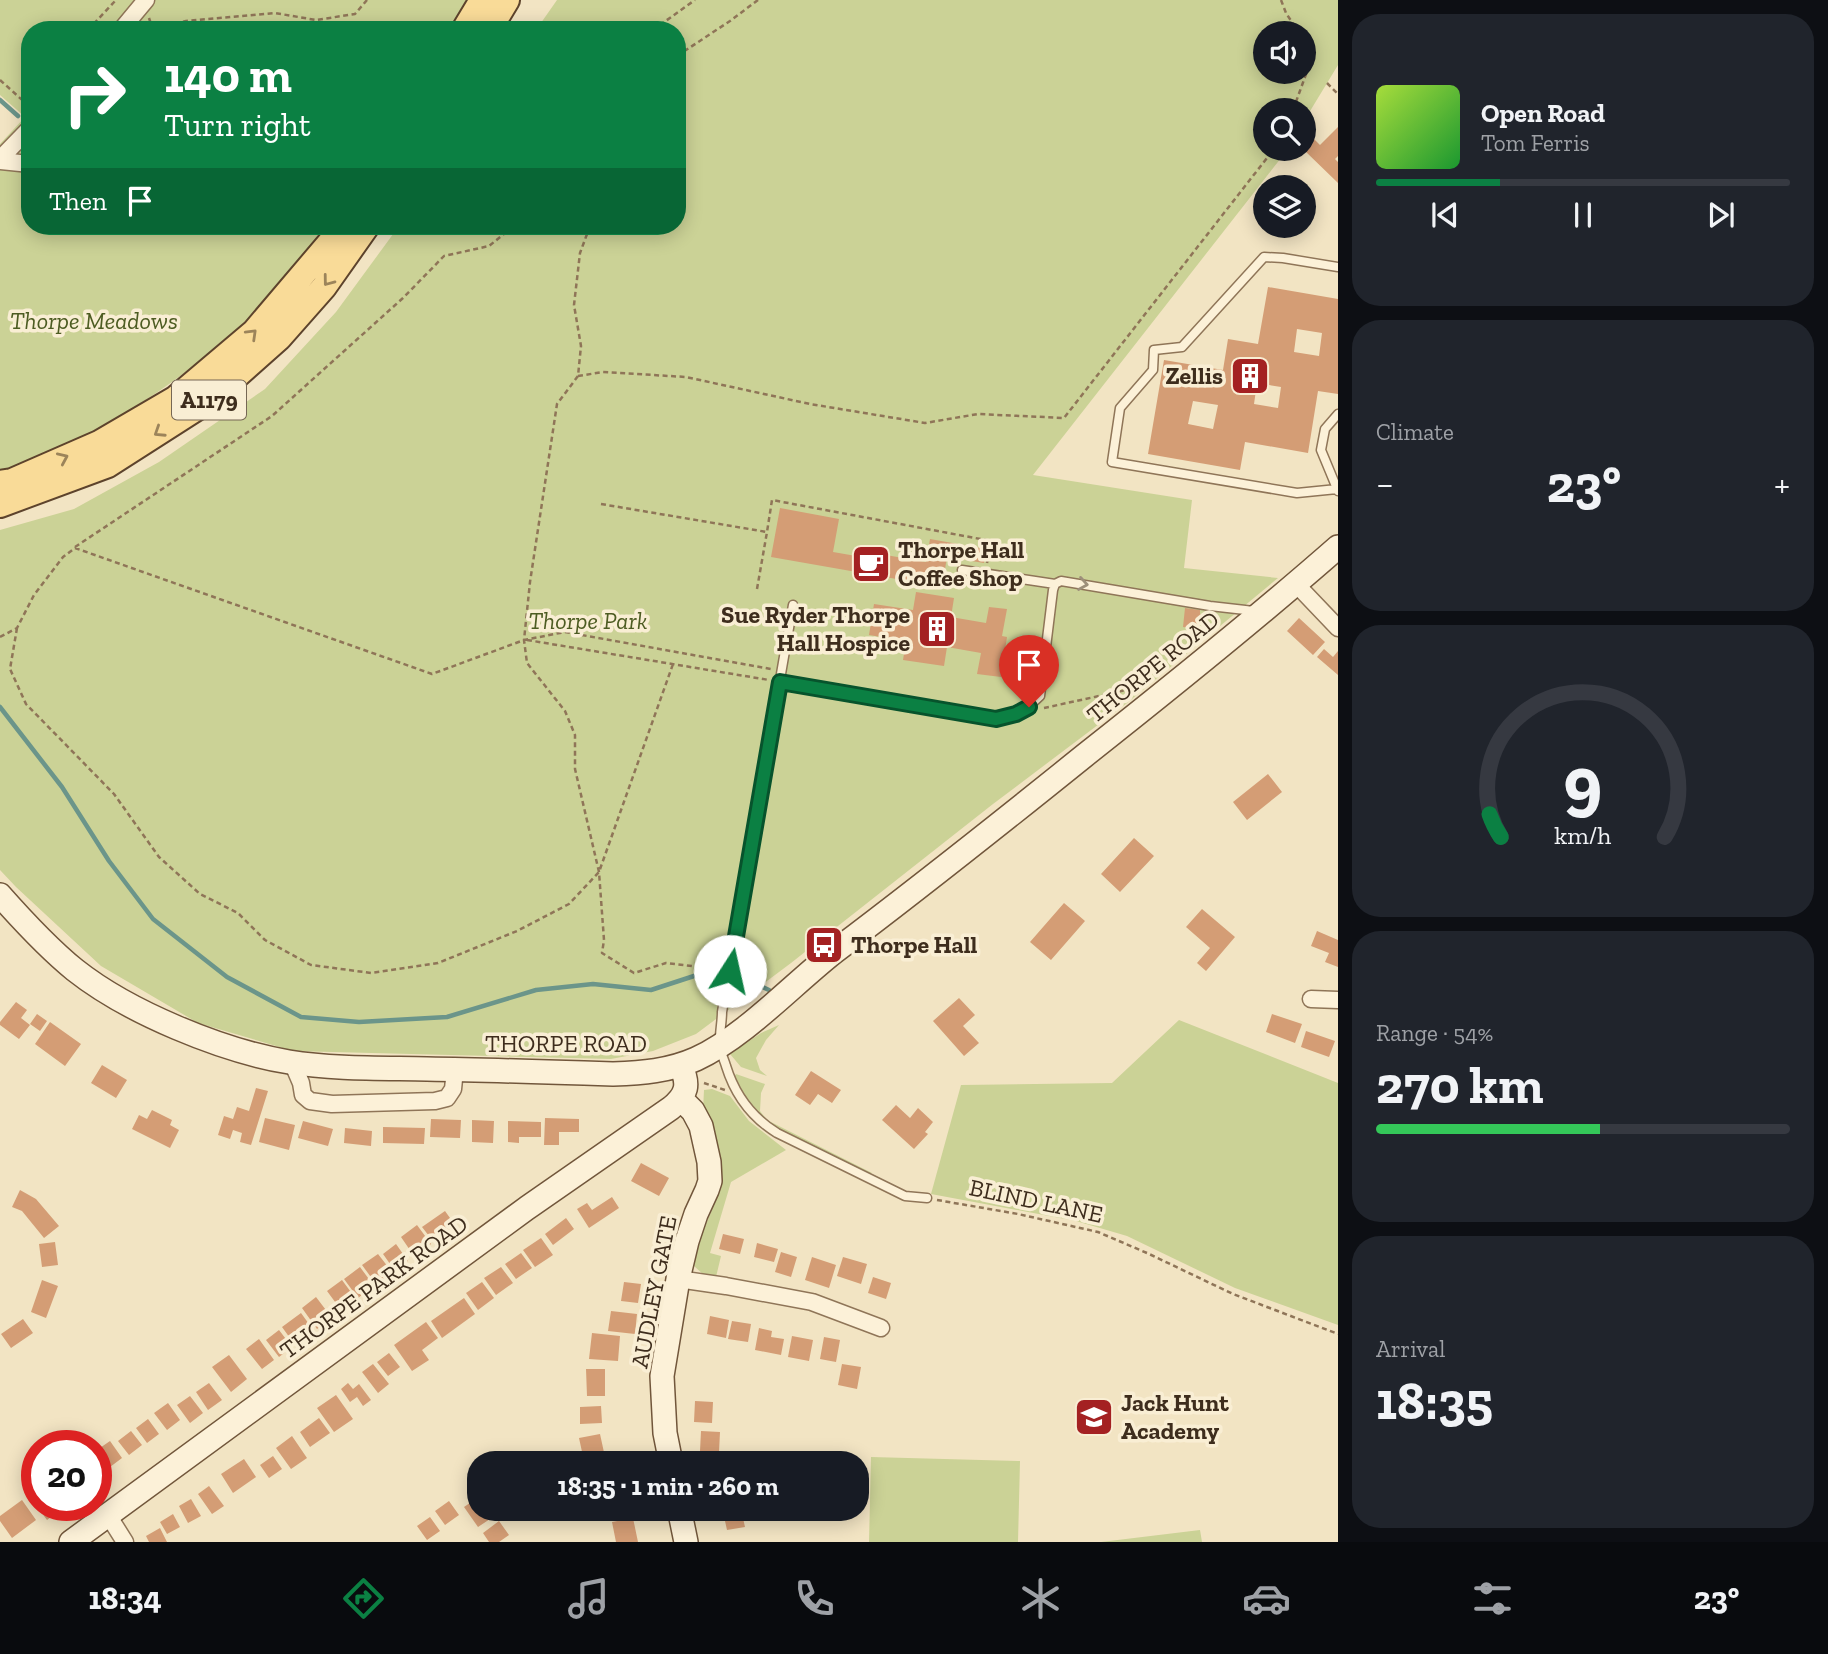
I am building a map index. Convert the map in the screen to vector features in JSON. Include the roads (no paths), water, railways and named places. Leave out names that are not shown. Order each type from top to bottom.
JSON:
[{"type":"main road","points":[[469,21],[482,0]]},
{"type":"main road","points":[[494,21],[507,0]]},
{"type":"main road","name":"A1179","points":[[0,483],[12,481],[99,443],[176,398],[254,332],[336,235]]},
{"type":"main road","name":"A1179","points":[[0,505],[108,465],[208,401],[279,338],[324,287],[361,235]]},
{"type":"street","points":[[128,21],[146,0]]},
{"type":"street","points":[[0,160],[21,138]]},
{"type":"street","points":[[0,160],[21,163]]},
{"type":"street","name":"THORPE ROAD","points":[[0,895],[74,969],[128,1003],[172,1025],[259,1055],[292,1062],[376,1068],[613,1074],[649,1073],[680,1065],[720,1045],[746,1026],[832,954],[883,917],[1169,689],[1338,547]]},
{"type":"street","points":[[1296,584],[1338,628]]},
{"type":"street","points":[[1311,999],[1338,1000]]},
{"type":"street","points":[[292,1062],[303,1095],[310,1101],[332,1104],[413,1102],[447,1098],[453,1088],[455,1070]]},
{"type":"street","points":[[680,1065],[686,1084],[681,1099]]},
{"type":"street","name":"AUDLEY GATE","points":[[669,1451],[662,1376],[678,1279],[696,1214],[710,1181],[701,1126],[693,1111],[681,1099]]},
{"type":"street","name":"THORPE PARK ROAD","points":[[112,1511],[681,1099]]},
{"type":"street","points":[[678,1279],[812,1302],[881,1328]]},
{"type":"street","name":"THORPE PARK ROAD","points":[[71,1542],[99,1521]]},
{"type":"street","points":[[112,1521],[125,1542]]},
{"type":"street","points":[[682,1521],[686,1542]]},
{"type":"lane","points":[[1338,267],[1264,257],[1182,347],[1154,350],[1153,370],[1120,408],[1112,462],[1297,493],[1337,490],[1321,450],[1325,429],[1338,414]]},
{"type":"lane","points":[[962,570],[1055,584],[1070,581],[1210,606],[1262,612]]},
{"type":"lane","points":[[780,682],[996,719],[1016,714],[1029,707],[1040,696],[1055,584]]},
{"type":"lane","points":[[793,605],[722,1012],[720,1045],[731,1082],[748,1110],[762,1124],[905,1196],[927,1198]]},
{"type":"waterway","points":[[0,100],[18,116]]},
{"type":"waterway","points":[[0,707],[62,787],[109,861],[153,919],[227,977],[301,1017],[359,1022],[447,1017],[536,990],[593,984],[651,990],[694,976]]},
{"type":"waterway","points":[[756,984],[769,990]]},
{"type":"place","name":"Zellis","points":[[1250,376]]},
{"type":"place","name":"Thorpe Hall Coffee Shop","points":[[871,564]]},
{"type":"place","name":"Sue Ryder Thorpe Hall Hospice","points":[[937,629]]},
{"type":"place","name":"Thorpe Hall","points":[[824,945]]},
{"type":"place","name":"Jack Hunt Academy","points":[[1094,1417]]},
{"type":"park label","name":"Thorpe Meadows","points":[[94,321]]},
{"type":"park label","name":"Thorpe Park","points":[[588,621]]}]
